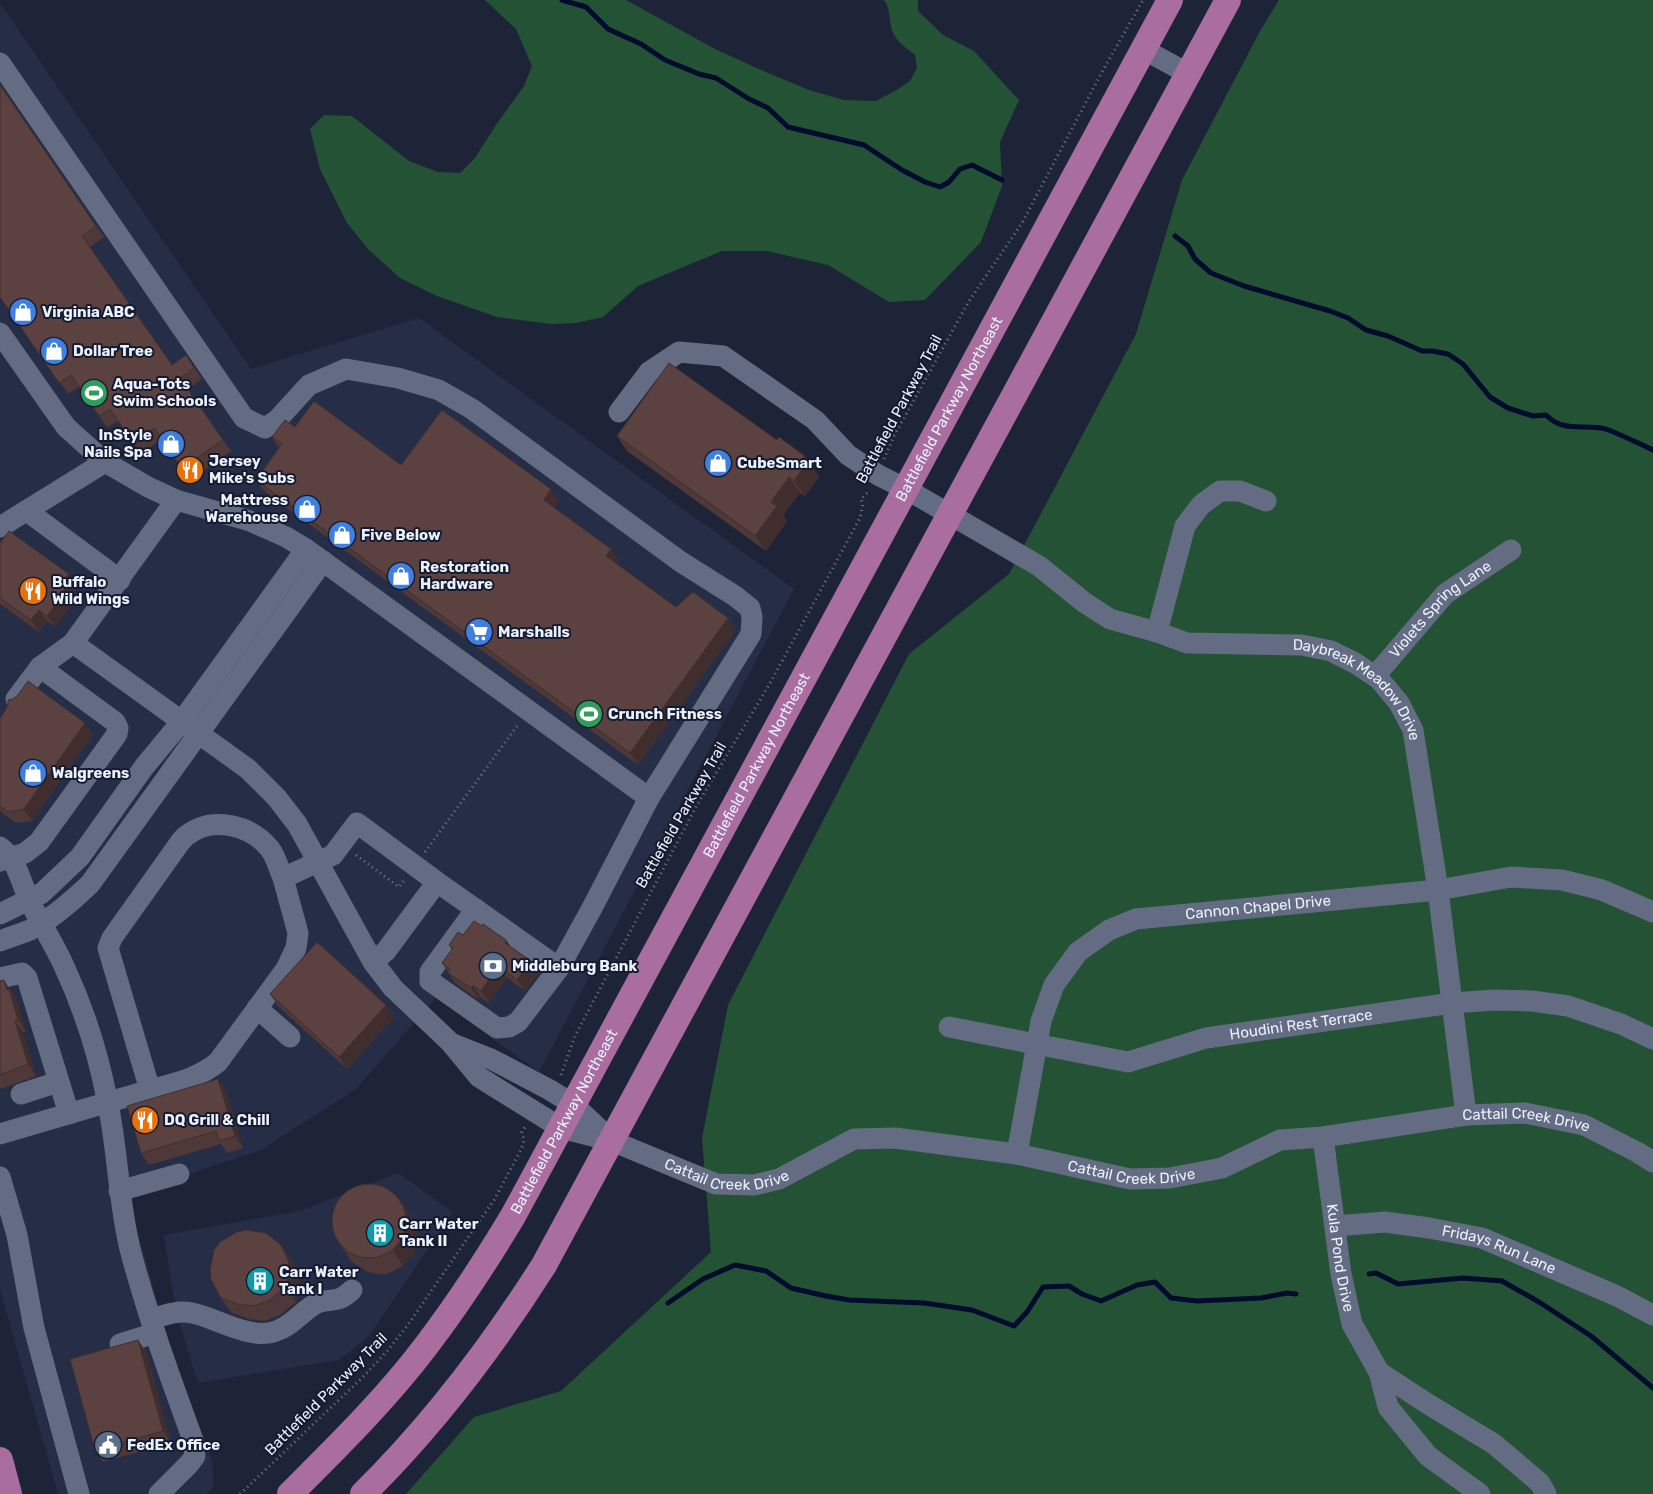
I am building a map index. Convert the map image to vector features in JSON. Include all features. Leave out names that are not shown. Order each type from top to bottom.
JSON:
[{"type":"main road","name":"Battlefield Parkway Northeast","points":[[290,1494],[356,1426],[426,1347],[480,1271],[538,1173],[1170,0]]},
{"type":"main road","points":[[363,1494],[436,1416],[480,1359],[544,1265],[1228,0]]},
{"type":"main road","points":[[0,1460],[10,1494]]},
{"type":"street","points":[[1143,49],[1187,74]]},
{"type":"street","points":[[0,63],[244,418],[265,428],[277,420],[309,385],[346,370],[398,378],[439,390],[472,409],[681,562],[736,596],[750,608],[752,634],[649,798],[559,968],[518,1022],[509,1028],[497,1028],[430,981],[430,972],[476,909]]},
{"type":"street","points":[[0,333],[66,427],[105,462],[148,487],[176,500],[250,521],[286,537],[315,555],[649,798]]},
{"type":"street","name":"Daybreak Meadow Drive","points":[[619,412],[649,372],[679,352],[723,356],[815,420],[848,455],[878,475],[906,489],[1039,566],[1085,603],[1110,619],[1188,643],[1302,645],[1331,652],[1356,663],[1375,676],[1399,703],[1413,730],[1438,890],[1466,1114]]},
{"type":"street","points":[[0,527],[105,462]]},
{"type":"street","points":[[1157,632],[1185,526],[1201,505],[1220,492],[1240,491],[1266,501]]},
{"type":"street","points":[[16,699],[40,666],[73,643],[176,500]]},
{"type":"street","points":[[27,510],[120,580]]},
{"type":"street","name":"Violets Spring Lane","points":[[1375,676],[1445,594],[1511,550]]},
{"type":"street","points":[[0,914],[30,901],[42,893],[80,857],[144,767],[315,555]]},
{"type":"street","points":[[0,941],[29,930],[41,923],[69,904],[90,884],[200,734],[315,555]]},
{"type":"street","points":[[73,643],[248,769],[266,785],[297,824],[373,962],[399,994],[451,1044],[479,1077],[561,1128],[612,1141]]},
{"type":"street","points":[[40,666],[115,722],[118,728],[117,734],[39,842],[25,853],[4,855],[64,965],[87,1020],[108,1102],[119,1191],[130,1249],[153,1326],[193,1440],[194,1456],[190,1464],[159,1494]]},
{"type":"street","points":[[283,878],[333,855],[357,822],[437,882],[559,968]]},
{"type":"street","points":[[0,1134],[194,1078],[218,1062],[286,969],[296,948],[298,933],[283,878],[272,851],[259,837],[248,830],[234,826],[218,825],[187,835],[112,938],[108,948],[150,1090]]},
{"type":"street","name":"Cannon Chapel Drive","points":[[1018,1154],[1041,1021],[1054,985],[1078,952],[1110,930],[1136,919],[1438,890],[1511,877],[1562,880],[1602,890],[1653,912]]},
{"type":"street","points":[[373,962],[386,951],[437,882]]},
{"type":"street","points":[[0,978],[22,973],[27,978],[41,1059],[58,1082],[69,1114]]},
{"type":"street","name":"Houdini Rest Terrace","points":[[949,1027],[1128,1062],[1206,1038],[1452,1003],[1494,1000],[1532,1001],[1568,1006],[1621,1024],[1653,1039]]},
{"type":"street","points":[[257,1008],[290,1037]]},
{"type":"street","points":[[451,1044],[491,1059],[550,1090],[574,1105],[612,1141]]},
{"type":"street","points":[[21,1094],[58,1082]]},
{"type":"street","name":"Cattail Creek Drive","points":[[612,1141],[716,1184],[754,1185],[779,1179],[854,1139],[895,1138],[1018,1154],[1130,1179],[1170,1178],[1222,1168],[1280,1140],[1323,1137],[1466,1114],[1525,1113],[1584,1126],[1653,1162]]},
{"type":"street","name":"Kula Pond Drive","points":[[1323,1137],[1341,1274],[1352,1324],[1379,1372],[1388,1408],[1428,1456],[1480,1494]]},
{"type":"street","points":[[119,1191],[179,1174]]},
{"type":"street","points":[[0,1177],[17,1235],[34,1328],[80,1494]]},
{"type":"street","name":"Fridays Run Lane","points":[[1335,1226],[1385,1222],[1482,1238],[1617,1296],[1653,1315]]},
{"type":"street","points":[[120,1344],[176,1312],[190,1313],[243,1330],[263,1334],[276,1331],[293,1322],[318,1303],[343,1298],[352,1290]]},
{"type":"street","name":"Kula Pond Drive","points":[[1379,1372],[1494,1444],[1540,1483],[1546,1494]]},
{"type":"path","name":"Battlefield Parkway Trail","points":[[550,1090],[564,1071],[575,1036],[697,805],[769,685],[860,518],[863,504],[861,499],[868,493],[878,475],[894,436],[970,301],[1022,223],[1102,72],[1143,0]]},
{"type":"path","points":[[349,857],[353,853],[399,887],[529,710]]},
{"type":"path","name":"Battlefield Parkway Trail","points":[[240,1494],[362,1378],[408,1326],[494,1200],[521,1150],[524,1141],[522,1132],[535,1112]]},
{"type":"shaded area","points":[[0,3],[251,369],[419,318],[794,589],[539,1072],[436,998],[356,1089],[261,1150],[127,1194],[173,1357],[212,1461],[214,1486],[206,1494],[58,1494],[0,1289]]},
{"type":"shaded area","points":[[398,1173],[453,1212],[369,1336],[339,1360],[198,1383],[176,1312],[164,1235],[300,1211]]},
{"type":"green space","points":[[485,0],[626,0],[715,49],[809,90],[844,100],[876,101],[910,81],[917,68],[915,55],[900,43],[892,32],[884,0],[918,0],[918,11],[943,35],[974,51],[1019,100],[1000,142],[1002,186],[981,242],[925,300],[889,302],[828,265],[767,251],[722,251],[638,286],[603,317],[576,323],[551,324],[497,317],[437,296],[400,278],[368,249],[347,223],[320,169],[310,129],[324,115],[352,116],[409,161],[438,172],[460,173],[475,158],[524,86],[532,66],[516,29]]},
{"type":"green space","points":[[1279,0],[1653,0],[1653,1494],[406,1494],[474,1417],[561,1391],[711,1252],[702,1138],[728,1005],[909,654],[1009,574],[1136,334],[1182,180],[1260,31]]},
{"type":"building","points":[[0,85],[96,226],[82,236],[172,365],[186,355],[194,368],[180,378],[223,440],[182,468],[154,428],[133,442],[110,409],[99,416],[71,375],[59,383],[0,297]]},
{"type":"building","points":[[669,363],[777,440],[779,437],[805,456],[803,458],[808,461],[794,481],[789,477],[771,502],[777,506],[755,536],[617,436]]},
{"type":"building","points":[[314,401],[401,465],[442,410],[551,489],[544,500],[611,549],[606,556],[676,607],[693,592],[728,618],[630,753],[256,480],[282,444],[272,437],[285,420],[295,427]]},
{"type":"building","points":[[9,531],[69,574],[60,585],[65,589],[62,595],[47,616],[39,610],[31,620],[0,598],[0,543]]},
{"type":"building","name":"Walgreens","points":[[28,681],[85,723],[24,809],[8,812],[0,806],[0,718],[8,705],[8,700],[18,695]]},
{"type":"building","name":"Middleburg Bank","points":[[474,921],[482,926],[483,924],[506,940],[505,943],[531,961],[517,980],[499,966],[481,991],[473,986],[471,988],[448,973],[450,969],[442,963],[453,948],[449,945],[458,932],[463,935]]},
{"type":"building","points":[[317,942],[386,1005],[339,1057],[270,994]]},
{"type":"building","points":[[4,980],[7,990],[9,989],[18,1020],[15,1021],[28,1064],[0,1075],[0,981]]},
{"type":"building","points":[[218,1079],[235,1136],[219,1141],[216,1131],[141,1153],[127,1106]]},
{"type":"building","name":"Carr Water Tank II","points":[[362,1184],[376,1184],[390,1190],[400,1200],[406,1214],[406,1228],[400,1242],[390,1252],[376,1258],[362,1258],[348,1252],[338,1242],[332,1228],[332,1214],[338,1200],[348,1190]]},
{"type":"building","name":"Carr Water Tank I","points":[[247,1230],[266,1233],[281,1245],[289,1262],[288,1279],[285,1287],[270,1300],[254,1306],[237,1304],[220,1297],[211,1279],[210,1270],[214,1250],[220,1242],[237,1232]]},
{"type":"building","points":[[138,1340],[163,1431],[95,1450],[70,1359]]},
{"type":"waterway","points":[[562,0],[586,7],[608,29],[641,44],[665,60],[699,74],[716,78],[749,99],[768,108],[788,127],[864,145],[902,170],[925,182],[940,187],[949,182],[960,169],[972,165],[1002,180]]},
{"type":"waterway","points":[[1175,236],[1188,246],[1195,259],[1211,273],[1244,286],[1330,311],[1348,318],[1366,330],[1388,336],[1422,351],[1448,354],[1463,364],[1490,397],[1508,408],[1533,416],[1546,415],[1553,421],[1568,426],[1606,429],[1653,450]]},
{"type":"waterway","points":[[668,1303],[703,1279],[735,1265],[766,1271],[791,1288],[826,1296],[849,1300],[924,1303],[972,1310],[1014,1326],[1027,1312],[1043,1287],[1069,1286],[1082,1294],[1101,1301],[1137,1285],[1155,1282],[1171,1298],[1197,1301],[1261,1298],[1287,1293],[1296,1294]]},
{"type":"waterway","points":[[1369,1274],[1376,1273],[1398,1284],[1463,1278],[1502,1281],[1539,1302],[1591,1336],[1653,1388]]},
{"type":"place","name":"Virginia ABC","points":[[23,312]]},
{"type":"place","name":"Dollar Tree","points":[[54,351]]},
{"type":"place","name":"Aqua-Tots Swim Schools","points":[[94,393]]},
{"type":"place","name":"InStyle Nails Spa","points":[[171,444]]},
{"type":"place","name":"CubeSmart","points":[[718,463]]},
{"type":"place","name":"Jersey Mike's Subs","points":[[190,470]]},
{"type":"place","name":"Mattress Warehouse","points":[[307,509]]},
{"type":"place","name":"Five Below","points":[[342,535]]},
{"type":"place","name":"Restoration Hardware","points":[[401,576]]},
{"type":"place","name":"Buffalo Wild Wings","points":[[33,591]]},
{"type":"place","name":"Marshalls","points":[[479,632]]},
{"type":"place","name":"Crunch Fitness","points":[[589,714]]},
{"type":"place","name":"Walgreens","points":[[33,773]]},
{"type":"place","name":"Middleburg Bank","points":[[493,966]]},
{"type":"place","name":"DQ Grill & Chill","points":[[145,1120]]},
{"type":"place","name":"Carr Water Tank II","points":[[380,1233]]},
{"type":"place","name":"Carr Water Tank I","points":[[260,1281]]},
{"type":"place","name":"FedEx Office","points":[[108,1445]]}]
